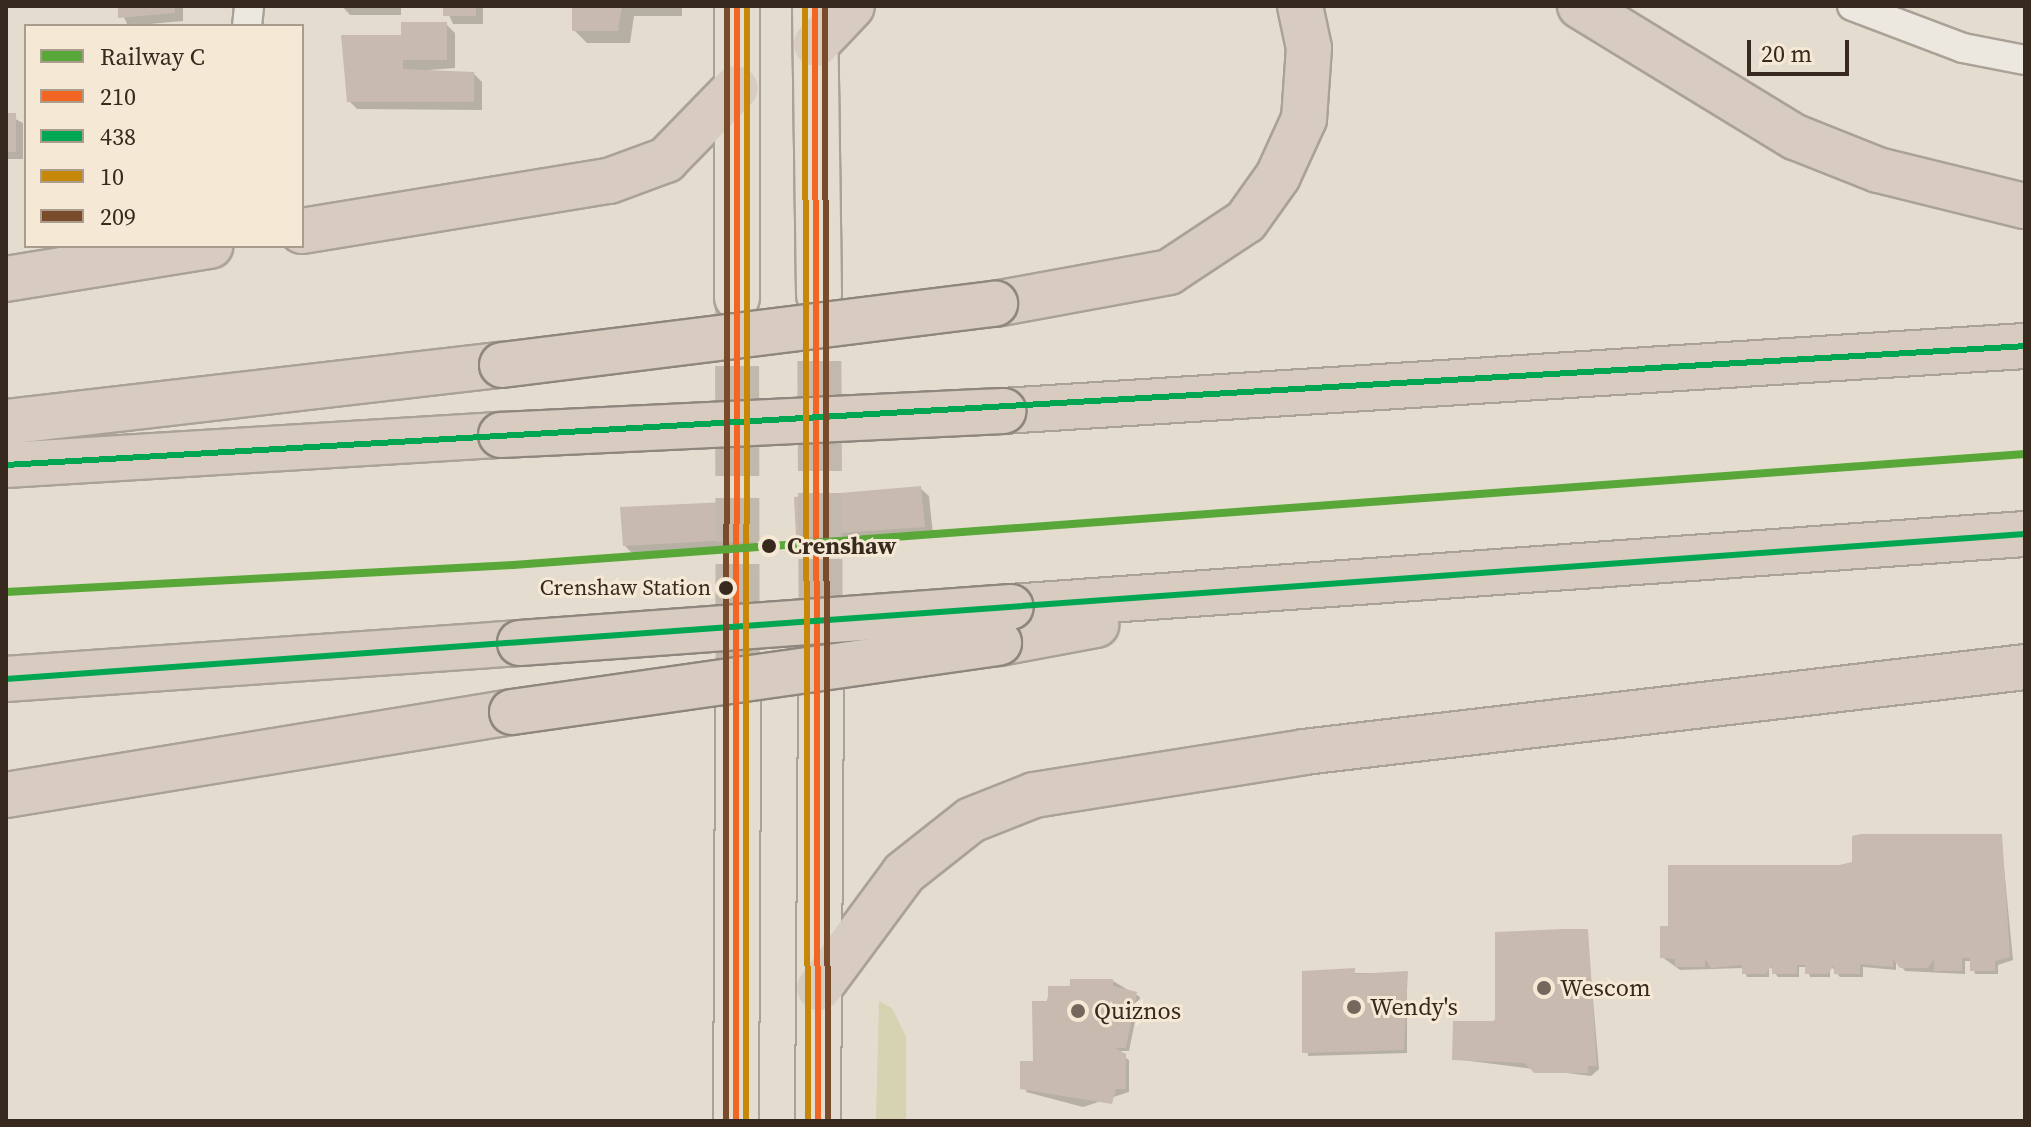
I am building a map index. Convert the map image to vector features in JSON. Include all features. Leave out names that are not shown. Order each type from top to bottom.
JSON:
[{"type":"highway","points":[[815,25],[852,6]]},
{"type":"highway","points":[[6,422],[995,304],[1169,272],[1246,221],[1278,176],[1304,119],[1309,48],[1300,6]]},
{"type":"highway","points":[[1580,6],[1699,85],[1795,137],[1905,178],[2025,206]]},
{"type":"highway","points":[[304,231],[609,181],[666,160],[736,88]]},
{"type":"highway","points":[[6,279],[198,248]]},
{"type":"highway","points":[[6,465],[501,435],[1003,411],[2025,346]]},
{"type":"highway","points":[[6,795],[512,712],[1005,625],[1299,586],[2025,534]]},
{"type":"highway","points":[[6,679],[520,643],[1005,625]]},
{"type":"highway","points":[[819,988],[904,873],[971,820],[1034,795],[1304,752],[2025,667]]},
{"type":"main road","points":[[737,6],[737,298]]},
{"type":"main road","points":[[815,25],[819,295]]},
{"type":"main road","points":[[818,1121],[821,689]]},
{"type":"main road","points":[[736,1121],[738,699]]},
{"type":"street","points":[[1852,6],[1963,48],[2025,60]]},
{"type":"shaded area","points":[[879,1001],[892,1008],[906,1037],[906,1121],[876,1121]]},
{"type":"building","points":[[118,6],[175,6],[175,13],[118,18]]},
{"type":"building","points":[[443,6],[476,6],[476,16],[443,16]]},
{"type":"building","points":[[572,6],[622,6],[618,31],[572,31]]},
{"type":"building","points":[[401,22],[447,22],[447,60],[403,60],[403,69],[474,72],[474,102],[347,102],[341,35],[401,35]]},
{"type":"building","points":[[6,113],[16,113],[16,152],[6,152]]},
{"type":"building","points":[[921,486],[925,527],[796,536],[794,497]]},
{"type":"building","points":[[748,501],[750,539],[623,546],[620,507]]},
{"type":"building","points":[[2002,834],[2010,957],[1995,961],[1995,971],[1970,971],[1970,958],[1962,958],[1962,971],[1934,971],[1934,959],[1928,968],[1900,968],[1893,959],[1893,967],[1860,964],[1860,974],[1834,974],[1834,965],[1828,974],[1805,974],[1805,965],[1797,965],[1797,974],[1772,974],[1772,965],[1766,974],[1742,974],[1742,965],[1711,968],[1705,959],[1705,967],[1675,967],[1675,959],[1660,958],[1660,926],[1668,926],[1668,865],[1839,865],[1852,862],[1852,836]]},
{"type":"building","name":"Wescom","points":[[1588,929],[1597,1066],[1588,1066],[1588,1073],[1534,1073],[1525,1063],[1452,1060],[1453,1021],[1495,1021],[1495,932]]},
{"type":"building","name":"Wendy's","points":[[1355,968],[1355,974],[1408,971],[1404,1050],[1302,1053],[1302,971]]},
{"type":"building","points":[[1070,979],[1113,979],[1113,986],[1137,992],[1126,1048],[1115,1048],[1126,1054],[1126,1089],[1116,1089],[1112,1104],[1020,1089],[1020,1061],[1033,1061],[1032,1001],[1048,1001],[1048,986],[1070,986]]},
{"type":"tunnel","points":[[819,295],[821,689]]},
{"type":"tunnel","points":[[737,300],[738,699]]},
{"type":"rail line","name":"C","points":[[6,592],[513,565],[2025,454]]},
{"type":"transit line","name":"209","points":[[726,1121],[727,6]]},
{"type":"transit line","name":"210","points":[[736,1121],[737,6]]},
{"type":"transit line","name":"10","points":[[746,1121],[747,6]]},
{"type":"transit line","name":"10","points":[[805,6],[808,1121]]},
{"type":"transit line","name":"210","points":[[815,6],[818,1121]]},
{"type":"transit line","name":"209","points":[[825,6],[828,1121]]},
{"type":"transit line","name":"438","points":[[6,465],[2025,346]]},
{"type":"transit line","name":"438","points":[[6,679],[2025,534]]},
{"type":"place","name":"Crenshaw","points":[[769,546]]},
{"type":"place","name":"Crenshaw Station","points":[[726,588]]},
{"type":"place","name":"Wescom","points":[[1544,988]]},
{"type":"place","name":"Wendy's","points":[[1354,1007]]},
{"type":"place","name":"Quiznos","points":[[1078,1011]]}]
